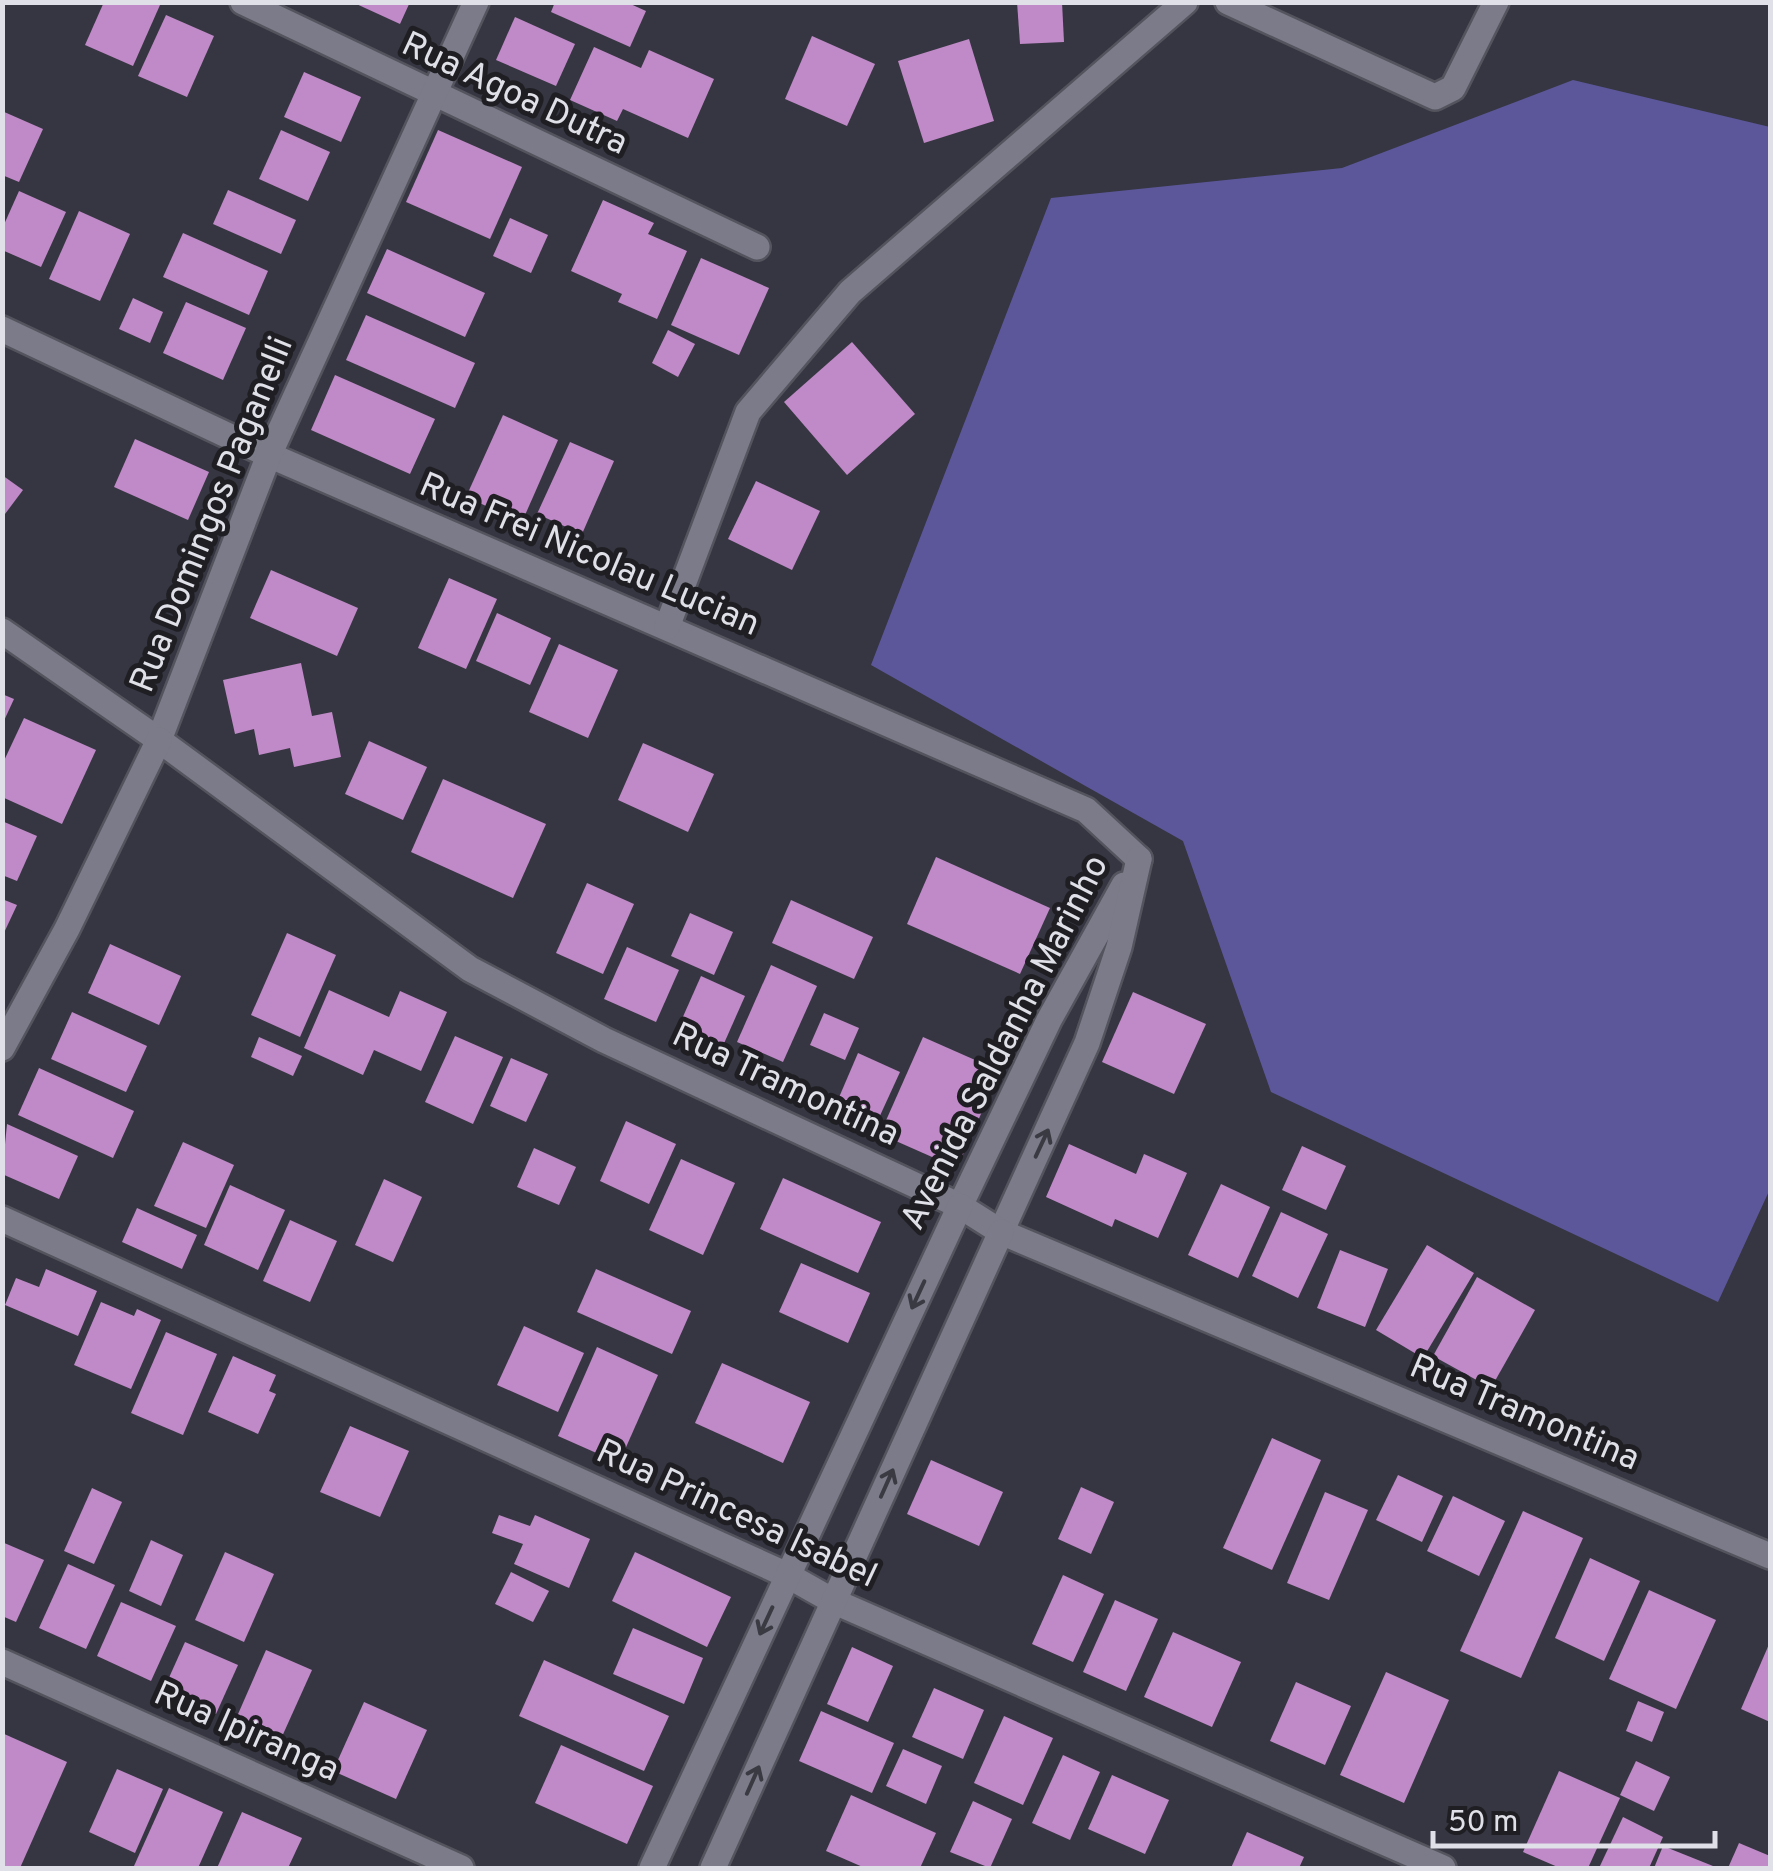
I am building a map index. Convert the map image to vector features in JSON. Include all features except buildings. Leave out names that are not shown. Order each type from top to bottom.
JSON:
[{"type":"street","name":"Rua Agoa Dutra","points":[[243,2],[757,247]]},
{"type":"street","name":"Rua Domingos Paganelli","points":[[2,1048],[160,740],[269,455],[476,2]]},
{"type":"street","points":[[667,628],[748,412],[850,292],[1184,2]]},
{"type":"street","points":[[1228,2],[1435,97],[1454,88],[1496,2]]},
{"type":"street","name":"Rua Frei Nicolau Lucian","points":[[2,329],[269,455],[1086,810],[1138,858]]},
{"type":"street","name":"Rua Tramontina","points":[[2,631],[160,740],[470,968],[604,1040],[960,1206],[1001,1232],[1770,1556]]},
{"type":"street","name":"Avenida Saldanha Marinho","points":[[652,1868],[960,1206],[1050,1020],[1138,858]]},
{"type":"street","name":"Avenida Saldanha Marinho","points":[[713,1868],[1088,1042],[1119,948],[1138,858]]},
{"type":"street","name":"Rua Princesa Isabel","points":[[2,1218],[787,1575],[834,1601],[1443,1868]]},
{"type":"street","name":"Rua Ipiranga","points":[[2,1662],[460,1868]]},
{"type":"shaded area","points":[[1573,80],[1770,127],[1770,1189],[1718,1302],[1271,1092],[1183,841],[871,665],[1051,198],[1342,168]]}]
